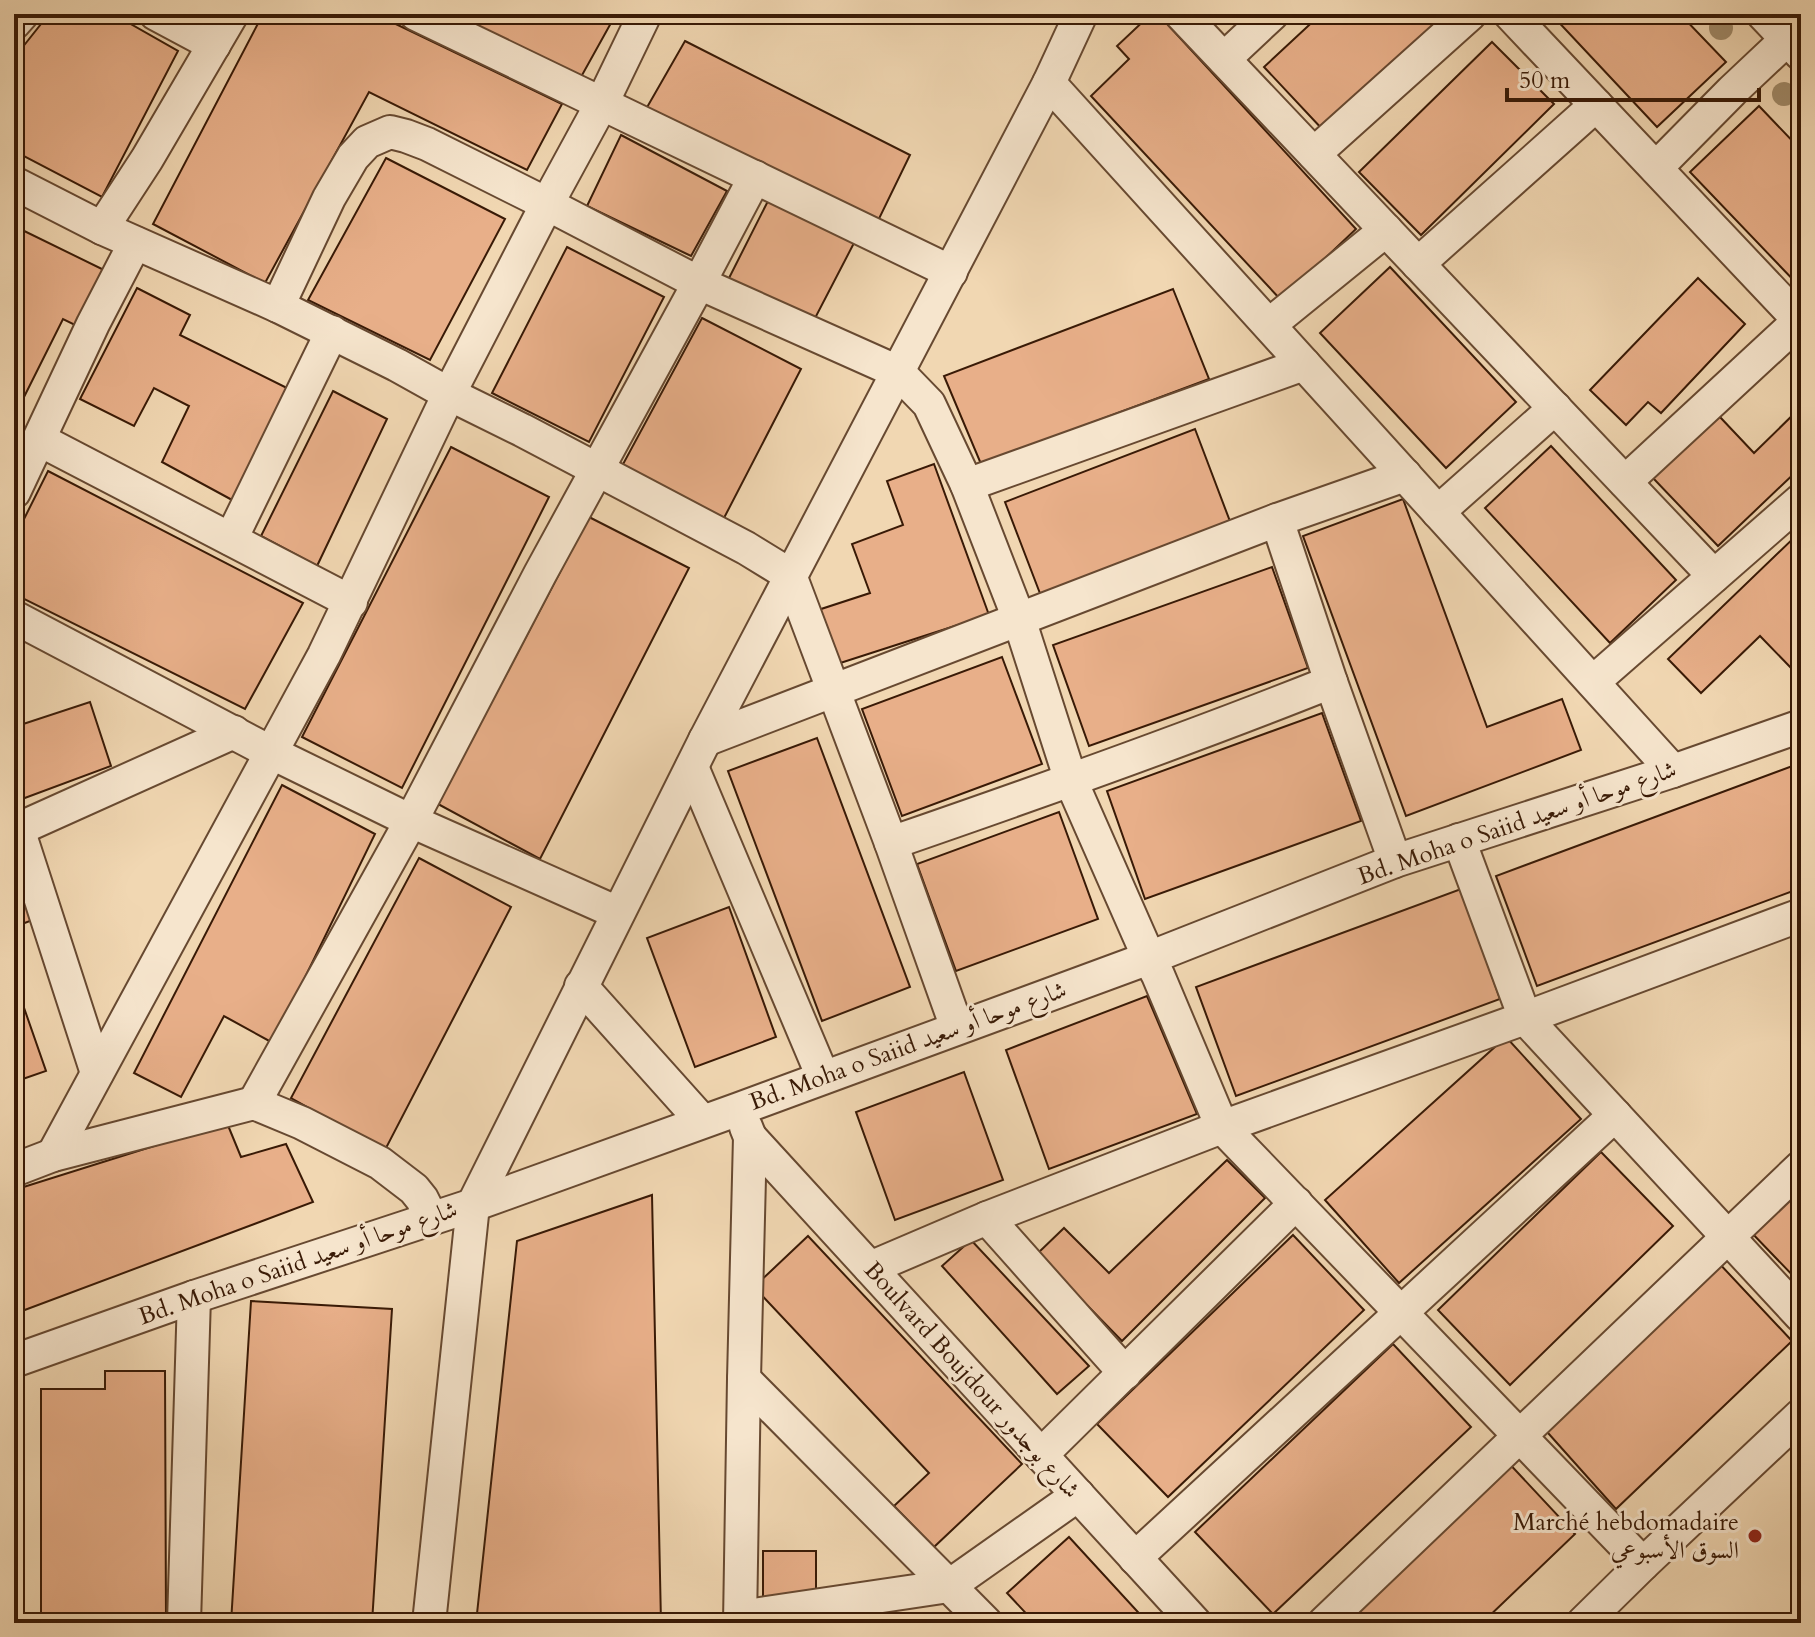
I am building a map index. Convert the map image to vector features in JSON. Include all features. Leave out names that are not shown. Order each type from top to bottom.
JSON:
[{"type":"street","points":[[14,23],[22,14]]},
{"type":"street","points":[[156,14],[214,45]]},
{"type":"street","points":[[102,228],[147,159],[232,14]]},
{"type":"street","points":[[416,14],[951,272]]},
{"type":"street","points":[[53,1155],[351,602],[449,394],[602,103],[645,14]]},
{"type":"street","points":[[429,1623],[473,1205],[790,575],[951,272],[1049,83],[1081,14]]},
{"type":"street","points":[[1181,14],[1714,576]]},
{"type":"street","points":[[1224,59],[1272,14]]},
{"type":"street","points":[[1314,154],[1470,14]]},
{"type":"street","points":[[1510,14],[1800,321],[1625,482]]},
{"type":"street","points":[[1656,168],[1732,91],[1796,40],[1763,14]]},
{"type":"street","points":[[1049,83],[1673,771]]},
{"type":"street","points":[[1418,264],[1596,105]]},
{"type":"street","points":[[278,306],[329,198],[353,157],[367,142],[390,132],[406,136],[547,204],[699,283],[898,372],[913,385],[929,404],[967,485],[1019,619],[1071,781],[1222,1127],[1643,1564]]},
{"type":"street","points":[[254,1103],[411,821],[596,469],[755,177]]},
{"type":"street","points":[[14,183],[102,228],[332,332],[746,548],[790,575],[957,1028]]},
{"type":"street","points":[[1269,325],[1386,230]]},
{"type":"street","points":[[14,492],[135,243]]},
{"type":"street","points":[[231,539],[332,332]]},
{"type":"street","points":[[967,485],[1304,364]]},
{"type":"street","points":[[1438,512],[1555,408]]},
{"type":"street","points":[[40,440],[351,602]]},
{"type":"street","points":[[699,754],[833,691],[1277,520],[1405,475]]},
{"type":"street","points":[[1593,682],[1801,500]]},
{"type":"street","points":[[1277,520],[1395,861]]},
{"type":"street","points":[[14,617],[272,753],[411,821],[618,913]]},
{"type":"street","points":[[891,843],[1071,781],[1331,682]]},
{"type":"street","name":"Bd. Moha o Saiid شارع موحا أو سعيد","points":[[14,1361],[194,1297],[473,1205],[702,1121],[744,1123],[823,1077],[1149,958],[1395,861],[1800,730]]},
{"type":"street","points":[[97,1073],[16,830],[234,732]]},
{"type":"street","points":[[699,754],[823,1077]]},
{"type":"street","points":[[1459,840],[1525,1018],[1801,1316]]},
{"type":"street","points":[[870,1268],[987,1218],[1222,1127],[1801,915]]},
{"type":"street","points":[[581,986],[702,1121]]},
{"type":"street","points":[[14,1170],[53,1155],[254,1103],[302,1123],[380,1163],[414,1189],[431,1217]]},
{"type":"street","points":[[1135,1558],[1615,1115]]},
{"type":"street","points":[[744,1123],[740,1620],[949,1586],[1078,1495]]},
{"type":"street","name":"Boulvard Boujdour شارع بوجدور","points":[[744,1123],[870,1268],[1195,1623]]},
{"type":"street","points":[[1324,1623],[1801,1167]]},
{"type":"street","points":[[1041,1455],[1296,1203]]},
{"type":"street","points":[[987,1218],[1125,1373]]},
{"type":"street","points":[[184,1623],[194,1297]]},
{"type":"street","points":[[744,1379],[986,1623]]},
{"type":"street","points":[[1583,1623],[1801,1415]]},
{"type":"building","points":[[49,14],[113,14],[178,51],[102,197],[14,151],[14,58]]},
{"type":"building","points":[[171,14],[221,14],[207,37]]},
{"type":"building","points":[[263,14],[375,14],[562,104],[527,170],[369,92],[265,283],[153,224]]},
{"type":"building","points":[[434,14],[616,14],[576,86]]},
{"type":"building","points":[[1151,14],[1158,14],[1356,229],[1281,300],[1091,96],[1129,59],[1117,46]]},
{"type":"building","points":[[1321,14],[1448,14],[1324,131],[1264,67]]},
{"type":"building","points":[[1551,14],[1680,14],[1726,62],[1657,127]]},
{"type":"building","points":[[685,41],[910,155],[874,229],[642,116]]},
{"type":"building","points":[[1492,42],[1554,104],[1421,235],[1359,172]]},
{"type":"building","points":[[1759,106],[1801,150],[1801,288],[1690,172]]},
{"type":"building","points":[[621,135],[727,191],[691,256],[587,206]]},
{"type":"building","points":[[386,158],[505,219],[430,360],[308,300]]},
{"type":"building","points":[[769,199],[854,243],[812,324],[728,280]]},
{"type":"building","points":[[14,226],[104,270],[77,326],[63,319],[14,417]]},
{"type":"building","points":[[567,247],[664,297],[589,442],[492,393]]},
{"type":"building","points":[[1390,267],[1516,402],[1446,468],[1320,333]]},
{"type":"building","points":[[1698,278],[1745,324],[1661,413],[1648,402],[1626,425],[1590,390]]},
{"type":"building","points":[[137,288],[190,315],[180,335],[289,389],[234,501],[162,462],[189,406],[154,388],[134,426],[80,399]]},
{"type":"building","points":[[1173,289],[1209,379],[981,464],[944,376]]},
{"type":"building","points":[[702,318],[801,369],[724,518],[622,466]]},
{"type":"building","points":[[333,391],[387,419],[317,566],[261,536]]},
{"type":"building","points":[[1801,407],[1801,467],[1718,546],[1653,478],[1719,416],[1754,453]]},
{"type":"building","points":[[1195,429],[1231,524],[1041,596],[1005,502]]},
{"type":"building","points":[[1551,446],[1676,580],[1610,643],[1485,508]]},
{"type":"building","points":[[451,447],[549,497],[402,788],[302,737]]},
{"type":"building","points":[[934,464],[989,615],[831,666],[812,612],[870,593],[852,544],[903,525],[887,481]]},
{"type":"building","points":[[48,471],[303,603],[245,709],[14,594],[14,539]]},
{"type":"building","points":[[1403,499],[1487,727],[1562,699],[1581,750],[1406,816],[1303,536]]},
{"type":"building","points":[[589,517],[689,568],[540,859],[438,804]]},
{"type":"building","points":[[1801,531],[1801,662],[1793,670],[1760,636],[1701,693],[1668,659]]},
{"type":"building","points":[[1272,567],[1308,668],[1089,746],[1053,645]]},
{"type":"building","points":[[1002,657],[1042,764],[902,816],[862,709]]},
{"type":"building","points":[[90,702],[111,766],[14,802],[14,727]]},
{"type":"building","points":[[1322,713],[1361,821],[1145,899],[1107,791]]},
{"type":"building","points":[[817,738],[910,987],[822,1021],[728,771]]},
{"type":"building","points":[[1795,765],[1801,782],[1801,888],[1537,986],[1496,876]]},
{"type":"building","points":[[282,785],[375,834],[273,1043],[224,1016],[181,1097],[134,1073]]},
{"type":"building","points":[[1059,812],[1098,919],[956,971],[917,864]]},
{"type":"building","points":[[14,857],[38,918],[14,927]]},
{"type":"building","points":[[419,858],[511,907],[385,1150],[291,1098]]},
{"type":"building","points":[[1461,889],[1500,999],[1236,1096],[1196,987]]},
{"type":"building","points":[[729,907],[776,1037],[695,1067],[647,938]]},
{"type":"building","points":[[14,979],[46,1071],[14,1082]]},
{"type":"building","points":[[1147,996],[1197,1114],[1049,1169],[1006,1050]]},
{"type":"building","points":[[1506,1037],[1581,1119],[1399,1283],[1325,1200]]},
{"type":"building","points":[[964,1072],[1003,1180],[895,1220],[856,1112]]},
{"type":"building","points":[[227,1123],[241,1157],[286,1144],[313,1202],[14,1314],[14,1190]]},
{"type":"building","points":[[1601,1152],[1673,1226],[1510,1385],[1438,1310]]},
{"type":"building","points":[[1227,1160],[1265,1198],[1122,1341],[1037,1254],[1064,1228],[1109,1273]]},
{"type":"building","points":[[1801,1178],[1801,1284],[1748,1229]]},
{"type":"building","points":[[652,1195],[661,1623],[476,1623],[517,1241]]},
{"type":"building","points":[[1293,1235],[1364,1310],[1168,1497],[1097,1424]]},
{"type":"building","points":[[808,1236],[1022,1464],[934,1547],[894,1506],[929,1473],[754,1287]]},
{"type":"building","points":[[971,1240],[1089,1366],[1057,1394],[942,1266]]},
{"type":"building","points":[[1716,1260],[1792,1341],[1616,1509],[1540,1424]]},
{"type":"building","points":[[251,1301],[392,1309],[372,1623],[231,1623]]},
{"type":"building","points":[[1393,1344],[1471,1427],[1273,1614],[1195,1532]]},
{"type":"building","points":[[105,1371],[165,1371],[166,1623],[41,1623],[41,1389],[105,1389]]},
{"type":"building","points":[[1504,1458],[1575,1534],[1482,1623],[1331,1623]]},
{"type":"building","points":[[1069,1537],[1148,1623],[1035,1623],[1007,1593]]},
{"type":"building","points":[[763,1551],[816,1551],[816,1598],[763,1598]]},
{"type":"place","name":"Marché hebdomadaire السوق الأسبوعي","points":[[1755,1536]]}]
